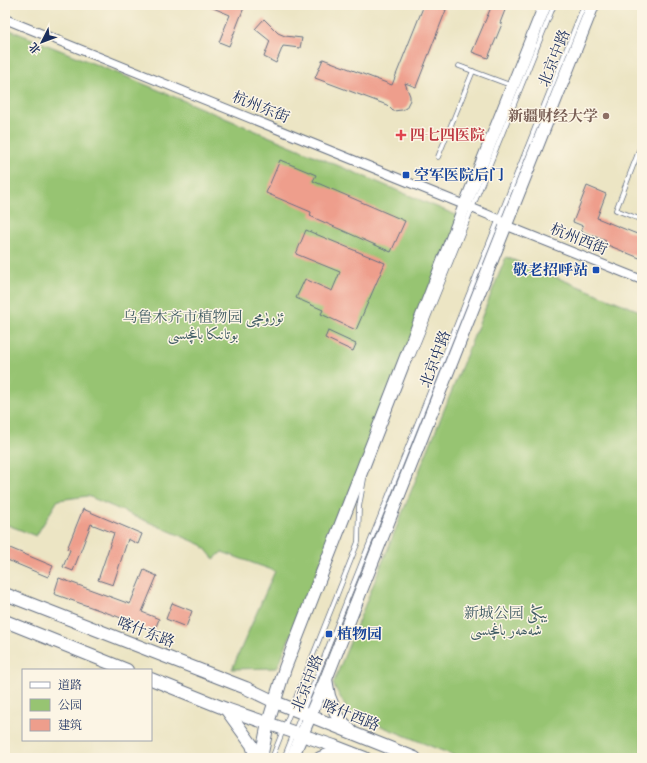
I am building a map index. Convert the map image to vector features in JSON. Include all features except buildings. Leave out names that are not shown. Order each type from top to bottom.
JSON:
[{"type":"main road","name":"北京中路","points":[[261,758],[268,723],[288,660],[468,206],[512,86],[545,5]]},
{"type":"main road","name":"北京中路","points":[[292,758],[298,723],[326,679],[502,222],[593,5]]},
{"type":"main road","name":"喀什东路","points":[[5,594],[246,688],[273,706]]},
{"type":"main road","points":[[5,621],[125,669]]},
{"type":"main road","points":[[152,679],[226,709],[268,723]]},
{"type":"main road","points":[[326,679],[329,696],[337,716],[355,734]]},
{"type":"main road","name":"喀什西路","points":[[273,706],[298,723],[365,758]]},
{"type":"main road","points":[[226,709],[252,745],[256,758]]},
{"type":"main road","name":"喀什西路","points":[[268,723],[298,723],[355,734],[415,758]]},
{"type":"main road","points":[[320,758],[351,752]]},
{"type":"street","name":"杭州东街","points":[[5,19],[468,206],[502,222]]},
{"type":"street","name":"杭州西街","points":[[502,222],[642,280]]},
{"type":"lane","points":[[410,363],[468,206],[554,5]]},
{"type":"lane","points":[[284,758],[502,222],[584,5]]},
{"type":"lane","points":[[459,66],[512,86]]},
{"type":"lane","points":[[438,157],[473,71]]},
{"type":"lane","points":[[642,143],[616,210],[642,220]]},
{"type":"lane","points":[[272,758],[298,723],[358,542],[359,508],[364,479],[383,430]]},
{"type":"green space","name":"乌鲁木齐市植物园 ئۈرۈمچى بوتانىكا باغچىسى","points":[[5,28],[132,79],[463,218],[277,668],[232,669],[275,571],[222,552],[214,559],[202,545],[88,496],[58,500],[36,536],[5,524]]},
{"type":"green space","name":"新城公园 يېڭى شەھەر باغچىسى","points":[[506,257],[642,312],[642,758],[460,758],[349,713],[333,684]]},
{"type":"place","name":"新疆财经大学","points":[[606,116]]},
{"type":"place","name":"四七四医院","points":[[401,135]]},
{"type":"place","name":"空军医院后门","points":[[406,175]]},
{"type":"place","name":"敬老招呼站","points":[[596,270]]},
{"type":"place","name":"植物园","points":[[329,634]]}]
